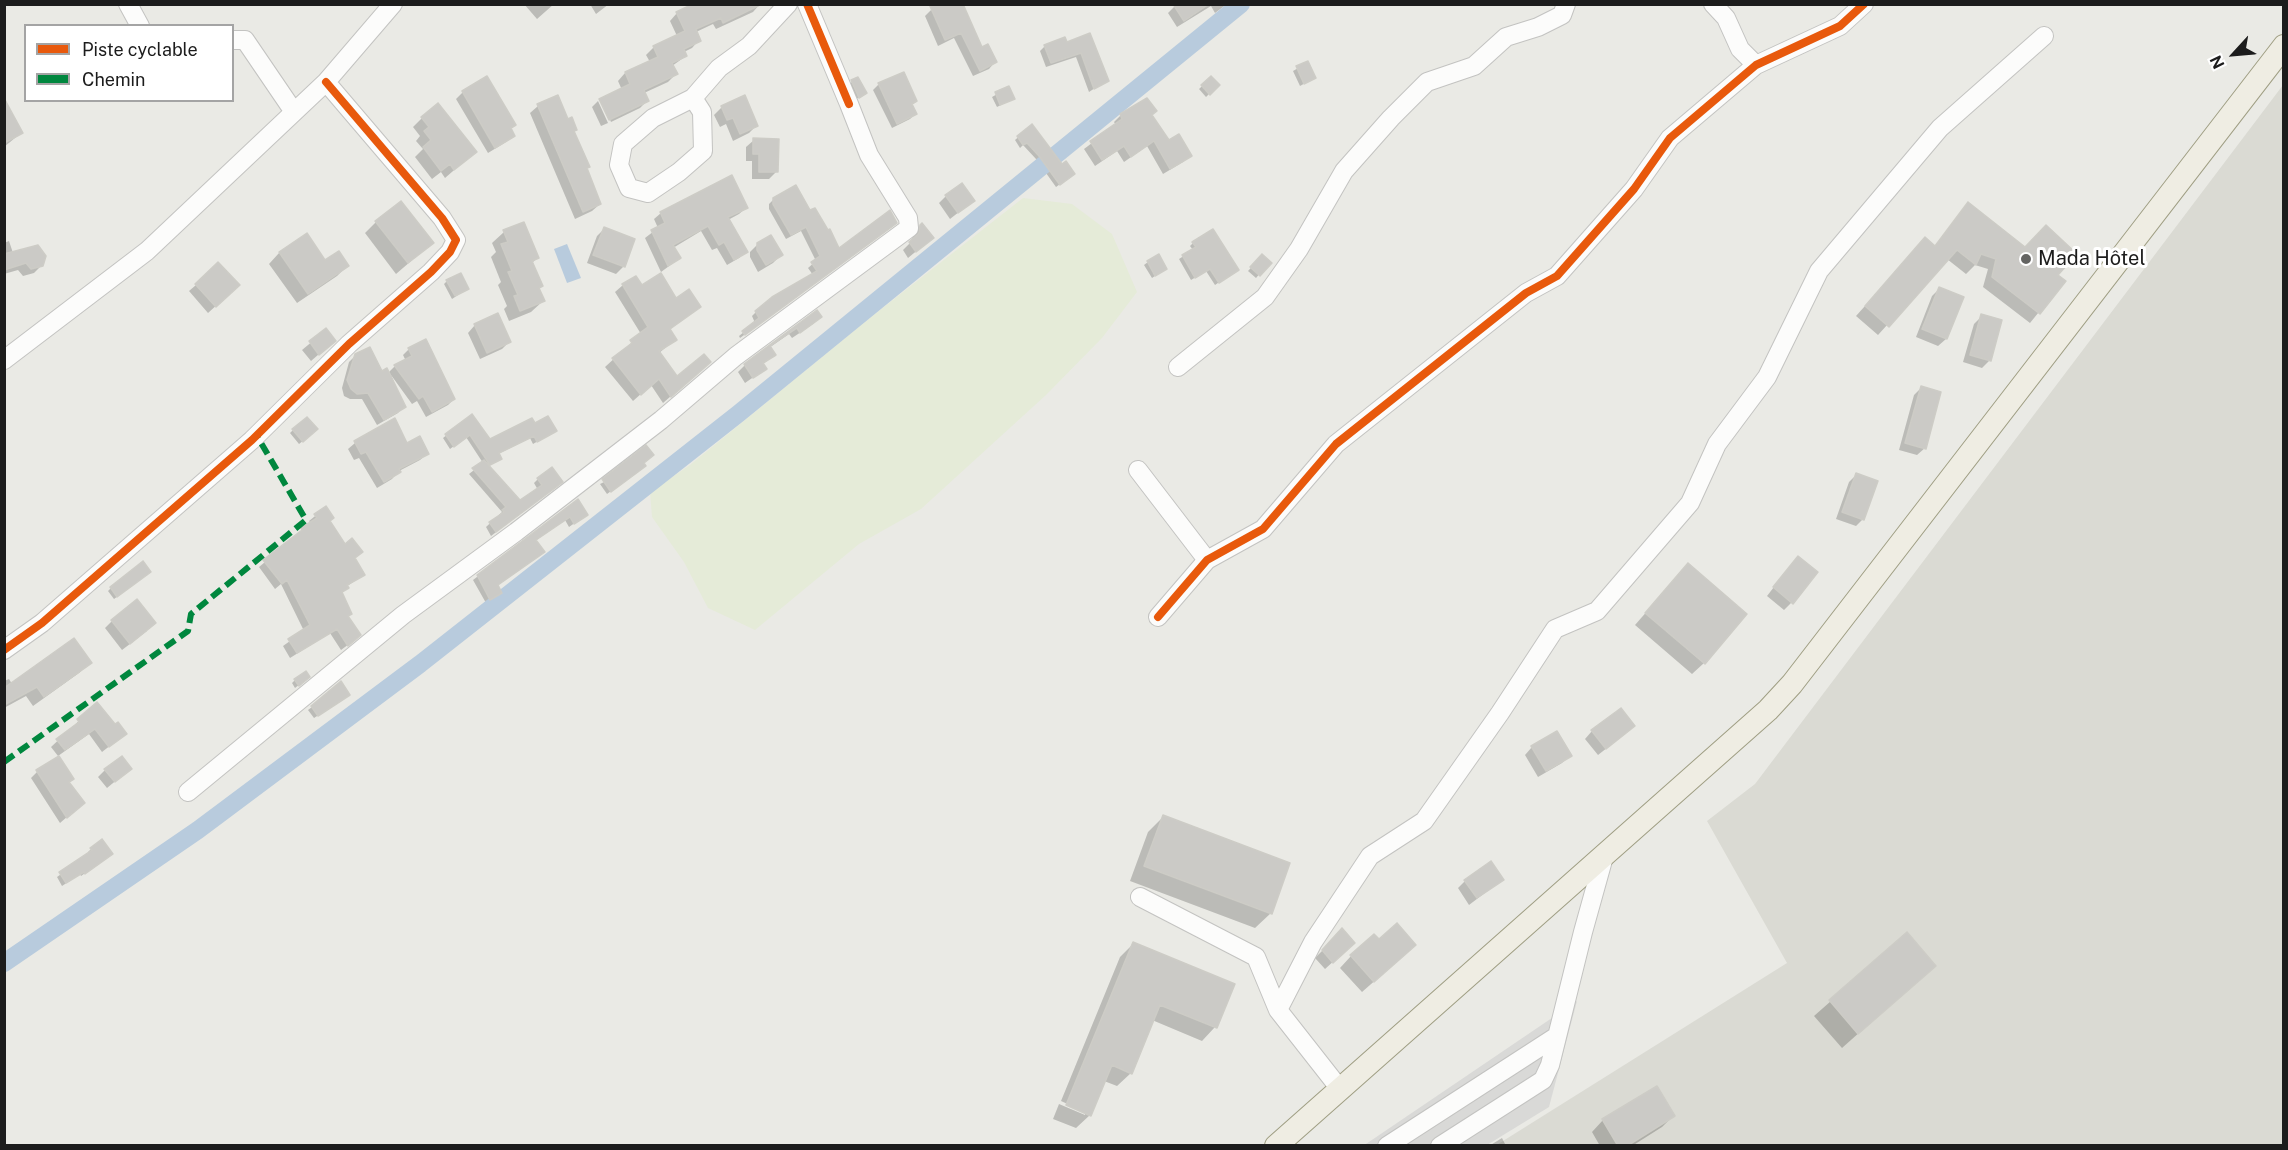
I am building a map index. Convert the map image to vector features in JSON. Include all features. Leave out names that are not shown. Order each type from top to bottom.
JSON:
[{"type":"main road","points":[[1276,1146],[1605,852],[1768,710],[1792,684],[2283,46]]},
{"type":"street","points":[[128,4],[139,24]]},
{"type":"street","points":[[4,360],[147,251],[326,82],[393,4]]},
{"type":"street","points":[[693,98],[702,112],[703,151],[679,172],[648,193],[629,188],[619,165],[623,144],[653,118],[693,98],[719,68],[749,46],[788,4]]},
{"type":"street","points":[[188,792],[403,615],[516,532],[661,420],[736,356],[909,228],[909,218],[869,155],[807,4]]},
{"type":"street","points":[[1178,367],[1265,297],[1299,249],[1344,171],[1426,82],[1474,66],[1506,37],[1538,27],[1562,15],[1566,4]]},
{"type":"street","points":[[1713,4],[1726,18],[1740,49],[1756,65]]},
{"type":"street","points":[[1158,617],[1207,560],[1263,529],[1336,444],[1526,293],[1557,276],[1634,189],[1670,138],[1756,65],[1840,26],[1864,4]]},
{"type":"street","points":[[1278,1010],[1313,942],[1370,856],[1424,821],[1500,713],[1555,629],[1597,611],[1690,503],[1717,444],[1767,377],[1819,271],[1940,128],[2044,36]]},
{"type":"street","points":[[234,40],[245,40],[294,112]]},
{"type":"street","points":[[4,650],[42,623],[252,440],[349,344],[431,272],[450,252],[456,240],[442,218],[326,82]]},
{"type":"street","points":[[1138,470],[1207,560]]},
{"type":"street","points":[[1440,1146],[1543,1080],[1550,1065],[1582,932],[1605,852]]},
{"type":"street","points":[[1140,897],[1256,957],[1278,1010],[1340,1089]]},
{"type":"street","points":[[1387,1146],[1557,1036]]},
{"type":"shaded area","points":[[2283,85],[2283,1145],[1495,1146],[1787,963],[1707,821],[1755,784]]},
{"type":"shaded area","points":[[1577,1001],[1549,1107],[1487,1145],[1363,1146]]},
{"type":"green space","points":[[1023,198],[1072,204],[1112,234],[1137,292],[1102,338],[1046,395],[921,509],[859,544],[755,630],[708,608],[684,562],[652,517],[650,492],[690,465],[866,321]]},
{"type":"water","points":[[567,244],[581,278],[567,283],[554,249]]},
{"type":"building","points":[[693,4],[762,4],[723,23],[721,18],[696,29],[701,41],[684,49],[687,56],[672,63],[678,74],[644,90],[649,101],[609,120],[599,99],[630,84],[625,72],[658,57],[653,46],[685,31],[676,12]]},
{"type":"building","points":[[929,4],[963,4],[982,47],[988,44],[997,62],[980,71],[961,33],[945,40]]},
{"type":"building","points":[[1173,4],[1209,4],[1184,21]]},
{"type":"building","points":[[1090,33],[1109,81],[1094,89],[1081,53],[1051,63],[1044,45],[1065,37],[1067,42]]},
{"type":"building","points":[[1308,61],[1316,78],[1304,84],[1296,66]]},
{"type":"building","points":[[904,72],[917,101],[912,104],[917,114],[897,124],[878,83]]},
{"type":"building","points":[[487,76],[516,125],[511,128],[515,136],[495,148],[462,91]]},
{"type":"building","points":[[1211,76],[1220,85],[1210,95],[1201,85]]},
{"type":"building","points":[[858,77],[867,93],[859,98],[851,80]]},
{"type":"building","points":[[1009,86],[1015,99],[1000,105],[995,92]]},
{"type":"building","points":[[558,95],[568,119],[572,117],[577,130],[574,131],[590,167],[587,168],[601,204],[583,212],[537,104]]},
{"type":"building","points":[[745,95],[758,126],[740,134],[733,118],[727,120],[721,106]]},
{"type":"building","points":[[4,98],[23,133],[4,143]]},
{"type":"building","points":[[1147,98],[1157,111],[1152,115],[1169,140],[1179,134],[1192,156],[1170,169],[1154,141],[1131,157],[1124,146],[1102,160],[1090,141],[1122,119],[1120,114]]},
{"type":"building","points":[[438,103],[477,152],[454,170],[450,164],[441,171],[423,147],[431,140],[424,131],[429,127],[421,117]]},
{"type":"building","points":[[1032,124],[1062,164],[1066,161],[1075,174],[1060,185],[1039,156],[1027,143],[1023,145],[1017,136]]},
{"type":"building","points":[[753,138],[779,139],[778,172],[759,172],[759,154],[753,154]]},
{"type":"building","points":[[732,175],[748,208],[728,217],[748,252],[734,260],[724,242],[719,245],[708,226],[673,245],[681,258],[668,266],[651,230],[665,223],[660,212]]},
{"type":"building","points":[[962,183],[975,201],[958,213],[945,195]]},
{"type":"building","points":[[796,185],[810,210],[815,208],[828,230],[830,229],[839,248],[890,210],[897,223],[745,335],[742,331],[759,318],[755,311],[772,297],[817,271],[811,262],[820,256],[806,227],[791,235],[773,204],[773,198]]},
{"type":"building","points":[[401,201],[434,243],[408,263],[375,221]]},
{"type":"building","points":[[1968,202],[2025,247],[2046,225],[2077,254],[2058,275],[2066,281],[2040,314],[1992,277],[1996,259],[1981,254],[1976,265],[1957,250],[1889,327],[1865,306],[1925,237],[1935,246]]},
{"type":"building","points":[[524,222],[539,258],[532,261],[543,286],[539,288],[545,301],[520,311],[514,296],[518,295],[508,272],[512,271],[501,244],[508,242],[503,230]]},
{"type":"building","points":[[922,223],[934,238],[916,252],[909,242],[919,233]]},
{"type":"building","points":[[604,227],[635,239],[625,267],[593,255]]},
{"type":"building","points":[[1213,229],[1239,270],[1219,283],[1210,269],[1195,278],[1182,255],[1196,247],[1192,242]]},
{"type":"building","points":[[307,233],[325,260],[339,251],[349,266],[308,294],[279,252]]},
{"type":"building","points":[[771,235],[783,255],[766,265],[757,250],[757,243]]},
{"type":"building","points":[[38,245],[46,256],[43,266],[31,269],[26,263],[4,270],[4,254]]},
{"type":"building","points":[[1159,254],[1167,269],[1155,276],[1147,261]]},
{"type":"building","points":[[1262,254],[1272,263],[1260,276],[1250,267]]},
{"type":"building","points":[[218,262],[240,285],[216,307],[195,284]]},
{"type":"building","points":[[461,273],[469,289],[455,296],[446,280]]},
{"type":"building","points":[[661,273],[676,298],[689,289],[701,307],[670,329],[677,340],[659,351],[677,376],[704,354],[711,362],[671,397],[659,379],[641,395],[612,358],[632,343],[630,340],[648,327],[622,284],[636,276],[642,285]]},
{"type":"building","points":[[1939,287],[1964,297],[1947,339],[1922,329]]},
{"type":"building","points":[[817,310],[822,317],[800,333],[797,328],[770,346],[776,355],[763,363],[767,369],[753,378],[744,364]]},
{"type":"building","points":[[498,313],[511,342],[487,353],[474,324]]},
{"type":"building","points":[[1981,314],[2002,320],[1991,361],[1970,355]]},
{"type":"building","points":[[326,328],[336,341],[319,355],[309,341]]},
{"type":"building","points":[[426,339],[455,399],[432,412],[423,396],[419,399],[394,365],[412,356],[408,348]]},
{"type":"building","points":[[370,347],[382,371],[387,368],[406,407],[384,420],[368,393],[357,394],[351,389],[347,380],[355,354]]},
{"type":"building","points":[[1921,386],[1941,392],[1926,449],[1905,443]]},
{"type":"building","points":[[472,414],[490,439],[532,418],[535,423],[548,416],[557,431],[537,442],[534,436],[499,453],[502,459],[490,465],[470,435],[454,447],[445,434]]},
{"type":"building","points":[[307,417],[318,429],[303,442],[292,429]]},
{"type":"building","points":[[395,418],[407,443],[420,436],[429,454],[399,469],[401,472],[384,482],[366,452],[361,454],[354,441]]},
{"type":"building","points":[[646,445],[654,455],[644,463],[646,466],[611,492],[602,479]]},
{"type":"building","points":[[484,460],[520,500],[542,485],[537,478],[552,467],[563,482],[496,532],[489,522],[504,512],[502,510],[506,507],[472,468]]},
{"type":"building","points":[[1856,473],[1878,481],[1864,520],[1842,512]]},
{"type":"building","points":[[578,499],[588,515],[574,524],[570,517],[536,540],[545,552],[498,585],[502,593],[490,600],[477,575]]},
{"type":"building","points":[[326,506],[334,518],[330,521],[345,544],[352,538],[363,552],[355,558],[365,575],[347,585],[349,588],[342,592],[352,614],[348,616],[361,635],[348,646],[337,629],[297,653],[288,639],[310,625],[287,580],[282,584],[263,560],[302,530],[301,528],[317,518],[314,514]]},
{"type":"building","points":[[1798,556],[1818,572],[1793,604],[1773,587]]},
{"type":"building","points":[[143,561],[151,572],[117,597],[110,587]]},
{"type":"building","points":[[1688,563],[1747,614],[1705,664],[1645,613]]},
{"type":"building","points":[[137,599],[156,623],[130,644],[111,620]]},
{"type":"building","points":[[74,638],[92,663],[44,697],[37,687],[4,705],[4,688]]},
{"type":"building","points":[[306,671],[310,677],[299,686],[294,679]]},
{"type":"building","points":[[341,681],[350,695],[318,716],[311,706]]},
{"type":"building","points":[[97,702],[115,724],[118,722],[127,734],[109,747],[95,729],[65,750],[56,739],[79,722],[77,719]]},
{"type":"building","points":[[1621,708],[1635,726],[1606,749],[1591,730]]},
{"type":"building","points":[[1557,731],[1572,756],[1546,771],[1531,746]]},
{"type":"building","points":[[59,756],[74,779],[69,782],[85,803],[67,818],[36,770]]},
{"type":"building","points":[[122,756],[132,769],[115,782],[104,769]]},
{"type":"building","points":[[1163,815],[1290,863],[1272,914],[1144,866]]},
{"type":"building","points":[[102,839],[113,854],[85,874],[84,872],[66,883],[59,872],[92,850],[90,848]]},
{"type":"building","points":[[1491,861],[1504,880],[1477,898],[1464,880]]},
{"type":"building","points":[[1397,923],[1416,945],[1374,982],[1350,955],[1374,934],[1379,939]]},
{"type":"building","points":[[1342,928],[1355,943],[1333,963],[1322,950]]},
{"type":"building","points":[[1907,932],[1936,966],[1858,1034],[1829,1000]]},
{"type":"building","points":[[1133,942],[1235,984],[1217,1028],[1160,1005],[1132,1074],[1112,1065],[1091,1116],[1066,1105]]},
{"type":"building","points":[[1657,1086],[1675,1116],[1627,1146],[1618,1146],[1602,1119]]},
{"type":"waterway","points":[[4,963],[198,830],[420,664],[738,414],[1241,4]]},
{"type":"marked path","points":[[4,762],[188,631],[191,614],[306,520],[257,436]]},
{"type":"cycle path","points":[[807,4],[849,104]]},
{"type":"cycle path","points":[[1158,617],[1207,560],[1263,529],[1336,444],[1526,293],[1557,276],[1634,189],[1670,138],[1756,65],[1840,26],[1864,4]]},
{"type":"cycle path","points":[[4,650],[42,623],[252,440],[349,344],[431,272],[450,252],[456,240],[442,218],[326,82]]},
{"type":"place","name":"Mada Hôtel","points":[[2026,259]]}]
